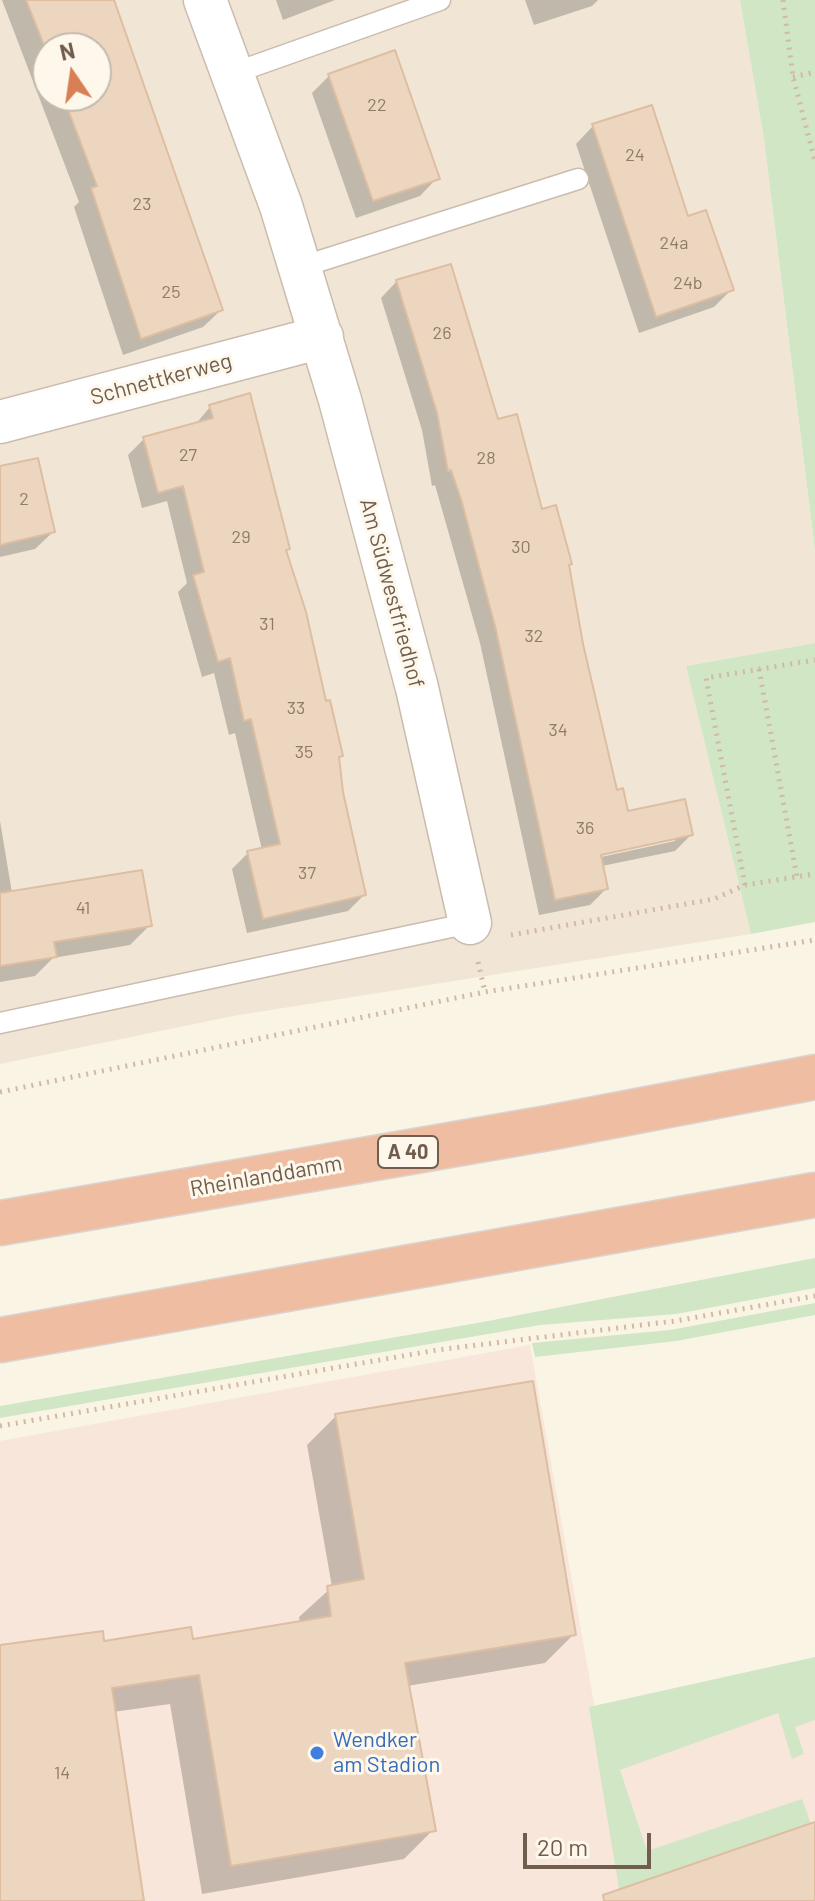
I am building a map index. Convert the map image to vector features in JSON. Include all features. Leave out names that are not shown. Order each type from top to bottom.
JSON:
[{"type":"highway","name":"Rheinlanddamm","points":[[0,1223],[548,1128],[815,1077]]},
{"type":"highway","points":[[0,1340],[815,1195]]},
{"type":"street","name":"Am Südwestfriedhof","points":[[205,0],[234,73],[301,267],[487,930]]},
{"type":"street","name":"Schnettkerweg","points":[[0,422],[322,337]]},
{"type":"lane","points":[[234,73],[440,0]]},
{"type":"lane","points":[[301,267],[578,179]]},
{"type":"lane","points":[[0,1023],[487,930]]},
{"type":"path","points":[[783,0],[793,77],[815,161]]},
{"type":"path","points":[[793,77],[815,72]]},
{"type":"path","points":[[745,885],[706,678],[815,660]]},
{"type":"path","points":[[759,669],[797,877]]},
{"type":"path","points":[[487,930],[714,899],[745,885],[815,874]]},
{"type":"path","points":[[0,1092],[485,992],[815,940]]},
{"type":"path","points":[[0,1426],[437,1350],[675,1321],[815,1296]]},
{"type":"shaded area","points":[[0,0],[740,0],[764,139],[815,551],[815,643],[686,666],[751,934],[233,1016],[0,1064]]},
{"type":"shaded area","points":[[530,1345],[597,1720],[815,1673],[815,1901],[0,1901],[0,1441]]},
{"type":"green space","points":[[740,0],[815,0],[815,551],[764,139]]},
{"type":"green space","points":[[815,643],[815,922],[751,934],[686,666]]},
{"type":"green space","points":[[815,1258],[815,1288],[676,1314],[540,1325],[0,1418],[0,1406],[483,1322]]},
{"type":"green space","points":[[815,1303],[815,1315],[676,1341],[535,1357],[532,1343],[670,1330]]},
{"type":"green space","points":[[815,1657],[815,1720],[795,1727],[804,1754],[792,1759],[778,1713],[620,1770],[647,1851],[802,1799],[811,1824],[621,1901],[589,1707]]},
{"type":"building","points":[[26,0],[114,0],[223,310],[141,339],[91,188],[97,186],[69,112],[112,112],[112,32],[39,32]]},
{"type":"building","points":[[395,50],[440,179],[373,201],[328,74]]},
{"type":"building","points":[[652,105],[688,216],[706,210],[734,290],[656,317],[592,124]]},
{"type":"building","points":[[451,264],[498,419],[517,414],[542,509],[556,505],[572,564],[569,565],[583,644],[617,790],[623,788],[628,811],[685,799],[693,835],[601,855],[608,889],[555,900],[495,626],[461,499],[451,470],[448,471],[437,413],[396,280]]},
{"type":"building","points":[[250,393],[290,549],[286,550],[306,612],[326,701],[330,700],[343,756],[339,757],[343,792],[366,895],[263,919],[247,851],[280,844],[251,719],[244,721],[230,658],[218,662],[193,575],[204,572],[183,486],[158,493],[143,437],[213,418],[209,405]]},
{"type":"building","points":[[38,458],[55,532],[0,545],[0,466]]},
{"type":"building","points":[[142,870],[152,926],[54,942],[57,957],[0,966],[0,893]]},
{"type":"building","points":[[533,1381],[576,1635],[405,1663],[436,1831],[231,1866],[199,1675],[112,1688],[144,1901],[0,1901],[0,1645],[103,1631],[104,1641],[191,1627],[193,1639],[331,1616],[327,1586],[364,1579],[335,1414]]},
{"type":"building","points":[[815,1822],[815,1901],[604,1901],[603,1895]]},
{"type":"place","name":"Wendker am Stadion","points":[[317,1753]]}]
